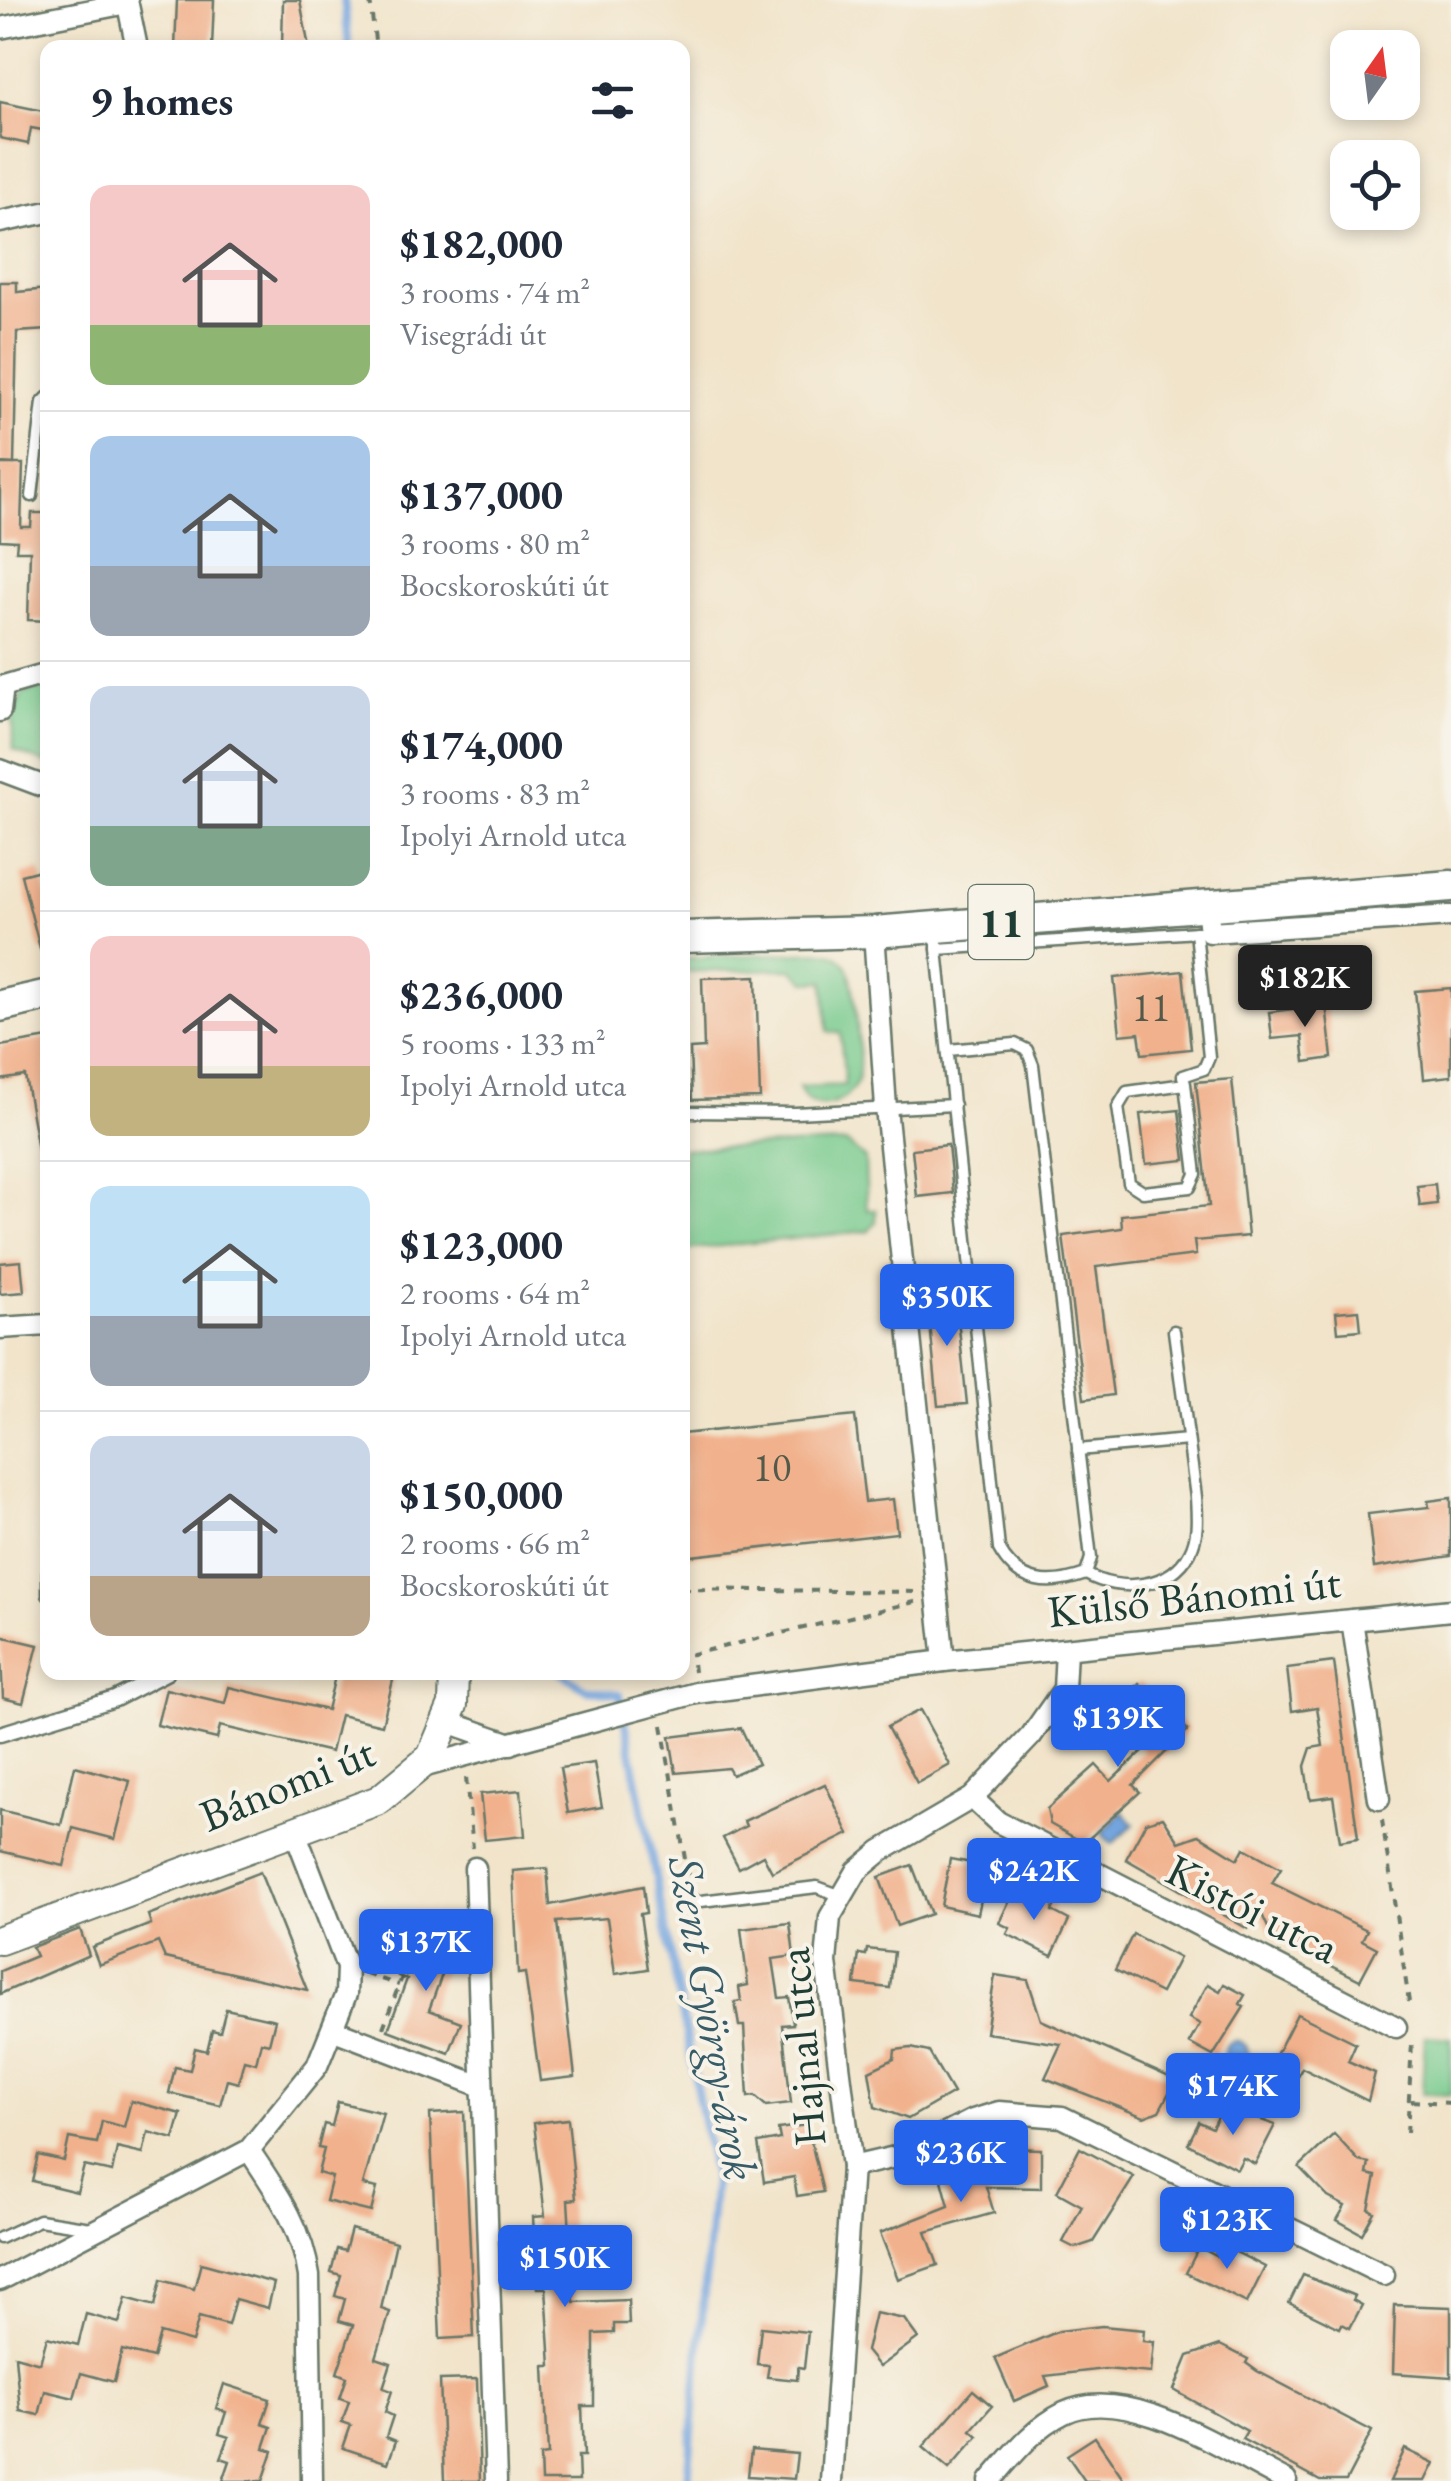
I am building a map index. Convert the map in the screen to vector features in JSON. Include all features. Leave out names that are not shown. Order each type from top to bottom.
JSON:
[{"type":"main road","name":"11","points":[[690,937],[874,932],[936,938],[1204,923],[1451,886]]},
{"type":"main road","points":[[0,1006],[40,997]]},
{"type":"main road","points":[[422,1767],[448,1722],[453,1680]]},
{"type":"main road","name":"Bánomi út","points":[[0,1940],[379,1800],[422,1767]]},
{"type":"street","points":[[0,28],[127,1],[135,40]]},
{"type":"street","points":[[0,222],[40,214]]},
{"type":"street","points":[[0,711],[2,687],[40,675]]},
{"type":"street","points":[[0,770],[40,785]]},
{"type":"street","points":[[1204,923],[1451,916]]},
{"type":"street","points":[[649,1703],[696,1693],[944,1661],[886,1108],[874,932]]},
{"type":"street","points":[[0,1328],[40,1325]]},
{"type":"street","name":"Külső Bánomi út","points":[[944,1661],[1451,1610]]},
{"type":"street","points":[[1352,1620],[1379,1799]]},
{"type":"street","name":"Hajnal utca","points":[[831,2481],[852,2167],[826,1962],[830,1917],[839,1894],[881,1851],[972,1798],[1031,1736],[1064,1689],[1066,1650]]},
{"type":"street","points":[[0,1734],[115,1699],[152,1680]]},
{"type":"street","name":"Bánomi út","points":[[422,1767],[649,1703]]},
{"type":"street","points":[[448,1722],[513,1744]]},
{"type":"street","name":"Kistói utca","points":[[972,1798],[998,1822],[1404,2028]]},
{"type":"street","points":[[0,2280],[249,2150],[298,2094],[334,2030],[346,1994],[347,1967],[294,1832]]},
{"type":"street","points":[[474,1868],[496,2481]]},
{"type":"street","points":[[334,2030],[480,2086]]},
{"type":"street","points":[[852,2167],[904,2155],[972,2120],[999,2112],[1062,2117],[1092,2128],[1384,2275]]},
{"type":"street","points":[[249,2150],[289,2210],[304,2243],[309,2276],[312,2481]]},
{"type":"street","points":[[990,2481],[1032,2434],[1066,2412],[1104,2404],[1148,2412],[1286,2481]]},
{"type":"lane","points":[[32,496],[40,428]]},
{"type":"lane","points":[[1185,1084],[1127,1092],[1118,1107],[1129,1183],[1143,1192],[1190,1187],[1196,1174],[1185,1084],[1184,1076],[1204,1069],[1209,1057],[1204,923]]},
{"type":"lane","points":[[936,938],[998,1548],[1009,1566],[1029,1580],[1060,1584],[1086,1574]]},
{"type":"lane","points":[[948,1050],[1015,1044],[1027,1050],[1033,1065],[1090,1558],[1086,1574]]},
{"type":"lane","points":[[690,1112],[954,1105]]},
{"type":"lane","points":[[1086,1574],[1102,1584],[1129,1586],[1161,1580],[1178,1570],[1192,1550],[1198,1524],[1174,1331]]},
{"type":"lane","points":[[1078,1450],[1188,1440]]},
{"type":"lane","points":[[692,1902],[817,1887],[839,1894]]},
{"type":"lane","points":[[0,2238],[40,2220],[97,2229]]},
{"type":"path","points":[[370,0],[375,40]]},
{"type":"path","points":[[690,1589],[918,1592],[919,1600],[692,1654],[696,1693]]},
{"type":"path","points":[[649,1703],[692,1902]]},
{"type":"path","points":[[464,1758],[474,1868]]},
{"type":"path","points":[[1379,1799],[1410,2008]]},
{"type":"path","points":[[347,1967],[400,1985]]},
{"type":"path","points":[[376,2046],[402,1978]]},
{"type":"path","points":[[1404,2028],[1407,2133]]},
{"type":"path","points":[[1409,2101],[1451,2103]]},
{"type":"green space","points":[[40,688],[40,761],[13,750],[12,719],[22,694]]},
{"type":"green space","points":[[821,952],[836,955],[847,966],[853,988],[859,1073],[851,1091],[836,1103],[819,1105],[804,1096],[799,1087],[845,1085],[840,1033],[828,1032],[824,981],[806,982],[792,969],[690,972],[690,958]]},
{"type":"green space","points":[[847,1143],[865,1159],[867,1210],[876,1210],[876,1222],[868,1231],[690,1249],[690,1149]]},
{"type":"green space","points":[[1425,2036],[1451,2038],[1451,2095],[1422,2093]]},
{"type":"water","points":[[1123,1812],[1134,1824],[1112,1844],[1101,1833]]},
{"type":"water","points":[[1236,2041],[1248,2053],[1236,2065],[1224,2053]]},
{"type":"building","points":[[177,0],[214,0],[212,40],[175,40]]},
{"type":"building","points":[[283,0],[300,0],[308,40],[282,40]]},
{"type":"building","points":[[0,102],[40,110],[40,130],[31,128],[28,144],[0,138]]},
{"type":"building","points":[[0,282],[17,282],[17,292],[40,290],[40,331],[17,332],[14,464],[0,463]]},
{"type":"building","points":[[0,464],[23,464],[21,527],[31,527],[32,513],[40,513],[40,621],[28,620],[30,551],[16,551],[17,541],[0,540]]},
{"type":"building","points":[[40,870],[40,948],[21,875]]},
{"type":"building","points":[[1183,971],[1191,1049],[1142,1054],[1139,1033],[1120,1035],[1114,978]]},
{"type":"building","points":[[756,976],[760,1098],[692,1100],[690,1049],[704,1048],[702,978]]},
{"type":"building","points":[[1451,988],[1451,1076],[1424,1079],[1415,991]]},
{"type":"building","points":[[1326,1005],[1332,1058],[1305,1062],[1302,1036],[1272,1039],[1269,1012]]},
{"type":"building","points":[[40,1039],[40,1150],[25,1076],[0,1080],[0,1046]]},
{"type":"building","points":[[1232,1079],[1248,1236],[1194,1241],[1196,1255],[1096,1267],[1113,1395],[1084,1399],[1063,1236],[1122,1228],[1121,1215],[1209,1206],[1196,1082]]},
{"type":"building","points":[[1179,1110],[1185,1160],[1146,1164],[1140,1114]]},
{"type":"building","points":[[948,1145],[953,1193],[917,1197],[912,1149]]},
{"type":"building","points":[[1435,1184],[1437,1204],[1420,1206],[1417,1186]]},
{"type":"building","points":[[21,1261],[24,1292],[0,1294],[0,1263]]},
{"type":"building","points":[[955,1290],[967,1404],[938,1406],[927,1293]]},
{"type":"building","points":[[1359,1310],[1361,1330],[1338,1332],[1336,1312]]},
{"type":"building","points":[[855,1416],[865,1502],[893,1499],[897,1533],[690,1556],[690,1433]]},
{"type":"building","points":[[1451,1498],[1451,1556],[1374,1568],[1368,1514],[1429,1507],[1428,1501]]},
{"type":"building","points":[[0,1636],[38,1645],[23,1703],[3,1698]]},
{"type":"building","points":[[1334,1662],[1358,1838],[1340,1841],[1333,1796],[1310,1799],[1305,1766],[1311,1748],[1323,1746],[1317,1707],[1292,1711],[1287,1668]]},
{"type":"building","points":[[334,1680],[393,1680],[382,1725],[340,1715],[331,1752],[220,1726],[217,1739],[157,1725],[166,1689],[225,1703],[229,1687],[327,1710]]},
{"type":"building","points":[[1139,1683],[1188,1730],[1133,1785],[1140,1792],[1084,1843],[1050,1824],[1047,1809],[1096,1765],[1111,1781],[1144,1750],[1136,1742],[1142,1736],[1114,1708]]},
{"type":"building","points":[[920,1710],[950,1765],[917,1783],[887,1727]]},
{"type":"building","points":[[741,1728],[758,1764],[732,1775],[728,1768],[676,1773],[670,1737]]},
{"type":"building","points":[[594,1763],[602,1807],[568,1813],[560,1768]]},
{"type":"building","points":[[75,1766],[130,1781],[115,1839],[73,1828],[64,1866],[0,1851],[0,1810],[61,1825]]},
{"type":"building","points":[[825,1784],[849,1834],[772,1872],[763,1855],[739,1868],[723,1838],[746,1826],[744,1821]]},
{"type":"building","points":[[521,1790],[525,1836],[485,1840],[480,1794]]},
{"type":"building","points":[[1163,1817],[1179,1842],[1199,1835],[1238,1859],[1244,1848],[1281,1868],[1272,1883],[1367,1930],[1362,1940],[1377,1948],[1360,1980],[1272,1936],[1259,1908],[1248,1929],[1126,1859],[1146,1822]]},
{"type":"building","points":[[950,1859],[988,1866],[978,1914],[941,1906]]},
{"type":"building","points":[[912,1865],[931,1914],[897,1926],[879,1877]]},
{"type":"building","points":[[547,1868],[550,1905],[643,1886],[646,1913],[640,1914],[648,1969],[615,1974],[607,1918],[557,1922],[575,2077],[540,2081],[525,1973],[518,1974],[513,1871]]},
{"type":"building","points":[[260,1872],[307,1990],[165,1958],[158,1942],[99,1965],[92,1947],[151,1924],[148,1915]]},
{"type":"building","points":[[1013,1893],[1034,1903],[1037,1897],[1055,1905],[1052,1911],[1069,1920],[1052,1956],[1007,1934],[1010,1928],[999,1923]]},
{"type":"building","points":[[790,1923],[794,1956],[773,1959],[779,1998],[789,1997],[793,2024],[782,2025],[791,2103],[766,2106],[755,2096],[748,2097],[744,2026],[739,2026],[735,2002],[741,2001],[739,1987],[748,1985],[741,1929]]},
{"type":"building","points":[[80,1929],[89,1955],[0,1994],[0,1971],[36,1956],[32,1947]]},
{"type":"building","points":[[1133,1934],[1179,1958],[1161,1993],[1115,1970]]},
{"type":"building","points":[[422,1938],[460,1939],[459,1969],[444,1969],[429,2010],[461,2022],[449,2053],[388,2030],[407,1979],[398,1976],[408,1948],[417,1951]]},
{"type":"building","points":[[867,1949],[894,1952],[890,1988],[855,1984],[859,1954],[866,1955]]},
{"type":"building","points":[[995,1975],[1028,1980],[1041,2020],[1176,2080],[1159,2111],[1144,2117],[1045,2078],[1061,2044],[986,2033]]},
{"type":"building","points":[[1208,1984],[1220,1991],[1224,1984],[1245,1995],[1240,2004],[1244,2007],[1213,2056],[1189,2043],[1200,2024],[1189,2018]]},
{"type":"building","points":[[226,2009],[275,2020],[269,2044],[261,2042],[256,2063],[244,2060],[238,2083],[227,2080],[220,2105],[169,2093],[175,2067],[190,2070],[195,2048],[207,2051],[212,2030],[220,2032]]},
{"type":"building","points":[[1297,2014],[1356,2043],[1348,2061],[1375,2073],[1368,2101],[1302,2068],[1298,2076],[1272,2063]]},
{"type":"building","points":[[895,2050],[929,2052],[953,2093],[908,2119],[875,2107],[869,2071],[894,2059]]},
{"type":"building","points":[[131,2101],[181,2114],[174,2139],[148,2132],[143,2154],[117,2148],[112,2172],[84,2166],[77,2192],[32,2181],[38,2155],[64,2161],[69,2138],[97,2143],[102,2121],[124,2127]]},
{"type":"building","points":[[338,2102],[383,2113],[363,2185],[377,2188],[371,2212],[326,2201],[332,2177],[318,2173],[324,2149],[318,2148],[324,2124],[332,2126]]},
{"type":"building","points":[[1224,2106],[1275,2125],[1255,2164],[1243,2158],[1237,2169],[1188,2144],[1199,2122],[1212,2128]]},
{"type":"building","points":[[464,2112],[474,2337],[440,2339],[430,2114]]},
{"type":"building","points":[[568,2119],[576,2199],[568,2200],[574,2302],[628,2300],[629,2324],[614,2324],[614,2333],[594,2334],[594,2406],[582,2406],[584,2456],[578,2456],[579,2481],[541,2481],[540,2456],[548,2455],[544,2366],[551,2366],[546,2288],[537,2288],[533,2217],[545,2216],[534,2123]]},
{"type":"building","points":[[807,2125],[823,2192],[797,2196],[794,2177],[764,2182],[758,2143],[780,2139],[778,2129]]},
{"type":"building","points":[[1334,2134],[1359,2161],[1369,2163],[1367,2174],[1376,2176],[1369,2209],[1374,2212],[1362,2234],[1337,2220],[1345,2206],[1328,2197],[1299,2167]]},
{"type":"building","points":[[1004,2148],[1041,2149],[1041,2188],[986,2187],[994,2213],[926,2232],[938,2265],[898,2279],[880,2233],[949,2206],[940,2173],[1004,2154]]},
{"type":"building","points":[[1080,2148],[1134,2177],[1093,2242],[1075,2248],[1063,2242],[1082,2206],[1057,2192]]},
{"type":"building","points":[[351,2229],[396,2242],[381,2309],[390,2312],[376,2358],[391,2363],[383,2388],[392,2391],[385,2412],[393,2416],[386,2437],[396,2441],[388,2463],[343,2448],[351,2425],[342,2422],[349,2401],[340,2398],[347,2377],[337,2373],[353,2325],[339,2321],[345,2299],[335,2296],[341,2275],[331,2272],[337,2249],[345,2251]]},
{"type":"building","points":[[1222,2245],[1265,2267],[1247,2303],[1186,2273],[1199,2247],[1216,2256]]},
{"type":"building","points":[[201,2263],[274,2283],[268,2308],[235,2299],[228,2325],[199,2317],[192,2342],[160,2333],[153,2358],[122,2350],[114,2382],[81,2373],[74,2398],[45,2391],[39,2415],[20,2411],[15,2356],[40,2363],[47,2337],[78,2345],[86,2314],[119,2323],[126,2298],[155,2306],[161,2280],[194,2289]]},
{"type":"building","points":[[1303,2275],[1355,2296],[1353,2300],[1362,2305],[1350,2328],[1342,2324],[1340,2328],[1289,2303]]},
{"type":"building","points":[[1395,2305],[1451,2307],[1451,2377],[1393,2373]]},
{"type":"building","points":[[875,2313],[904,2319],[918,2338],[879,2367],[866,2351]]},
{"type":"building","points":[[1102,2326],[1144,2330],[1143,2341],[1154,2342],[1151,2373],[1105,2369],[1045,2376],[1049,2386],[1014,2401],[995,2358],[1059,2331]]},
{"type":"building","points":[[761,2327],[808,2332],[804,2368],[798,2367],[797,2380],[767,2377],[769,2365],[757,2364]]},
{"type":"building","points":[[1220,2345],[1248,2359],[1246,2363],[1257,2371],[1372,2431],[1346,2481],[1320,2481],[1242,2439],[1247,2431],[1174,2390],[1188,2356]]},
{"type":"building","points":[[477,2379],[480,2481],[444,2481],[440,2380]]},
{"type":"building","points":[[224,2384],[270,2399],[262,2424],[271,2427],[264,2448],[273,2451],[263,2481],[223,2481],[230,2461],[221,2458],[229,2437],[219,2434],[226,2412],[216,2409]]},
{"type":"building","points":[[973,2390],[992,2406],[971,2430],[978,2436],[949,2469],[923,2447]]},
{"type":"building","points":[[1095,2437],[1125,2481],[1085,2481],[1067,2455]]},
{"type":"building","points":[[1405,2449],[1434,2463],[1425,2481],[1390,2481]]},
{"type":"building","points":[[751,2450],[797,2454],[794,2479],[748,2476]]},
{"type":"waterway","name":"Szent György-árok","points":[[344,0],[348,40]]},
{"type":"waterway","name":"Szent György-árok","points":[[572,1680],[586,1689],[620,1694],[714,2178],[688,2481]]}]
